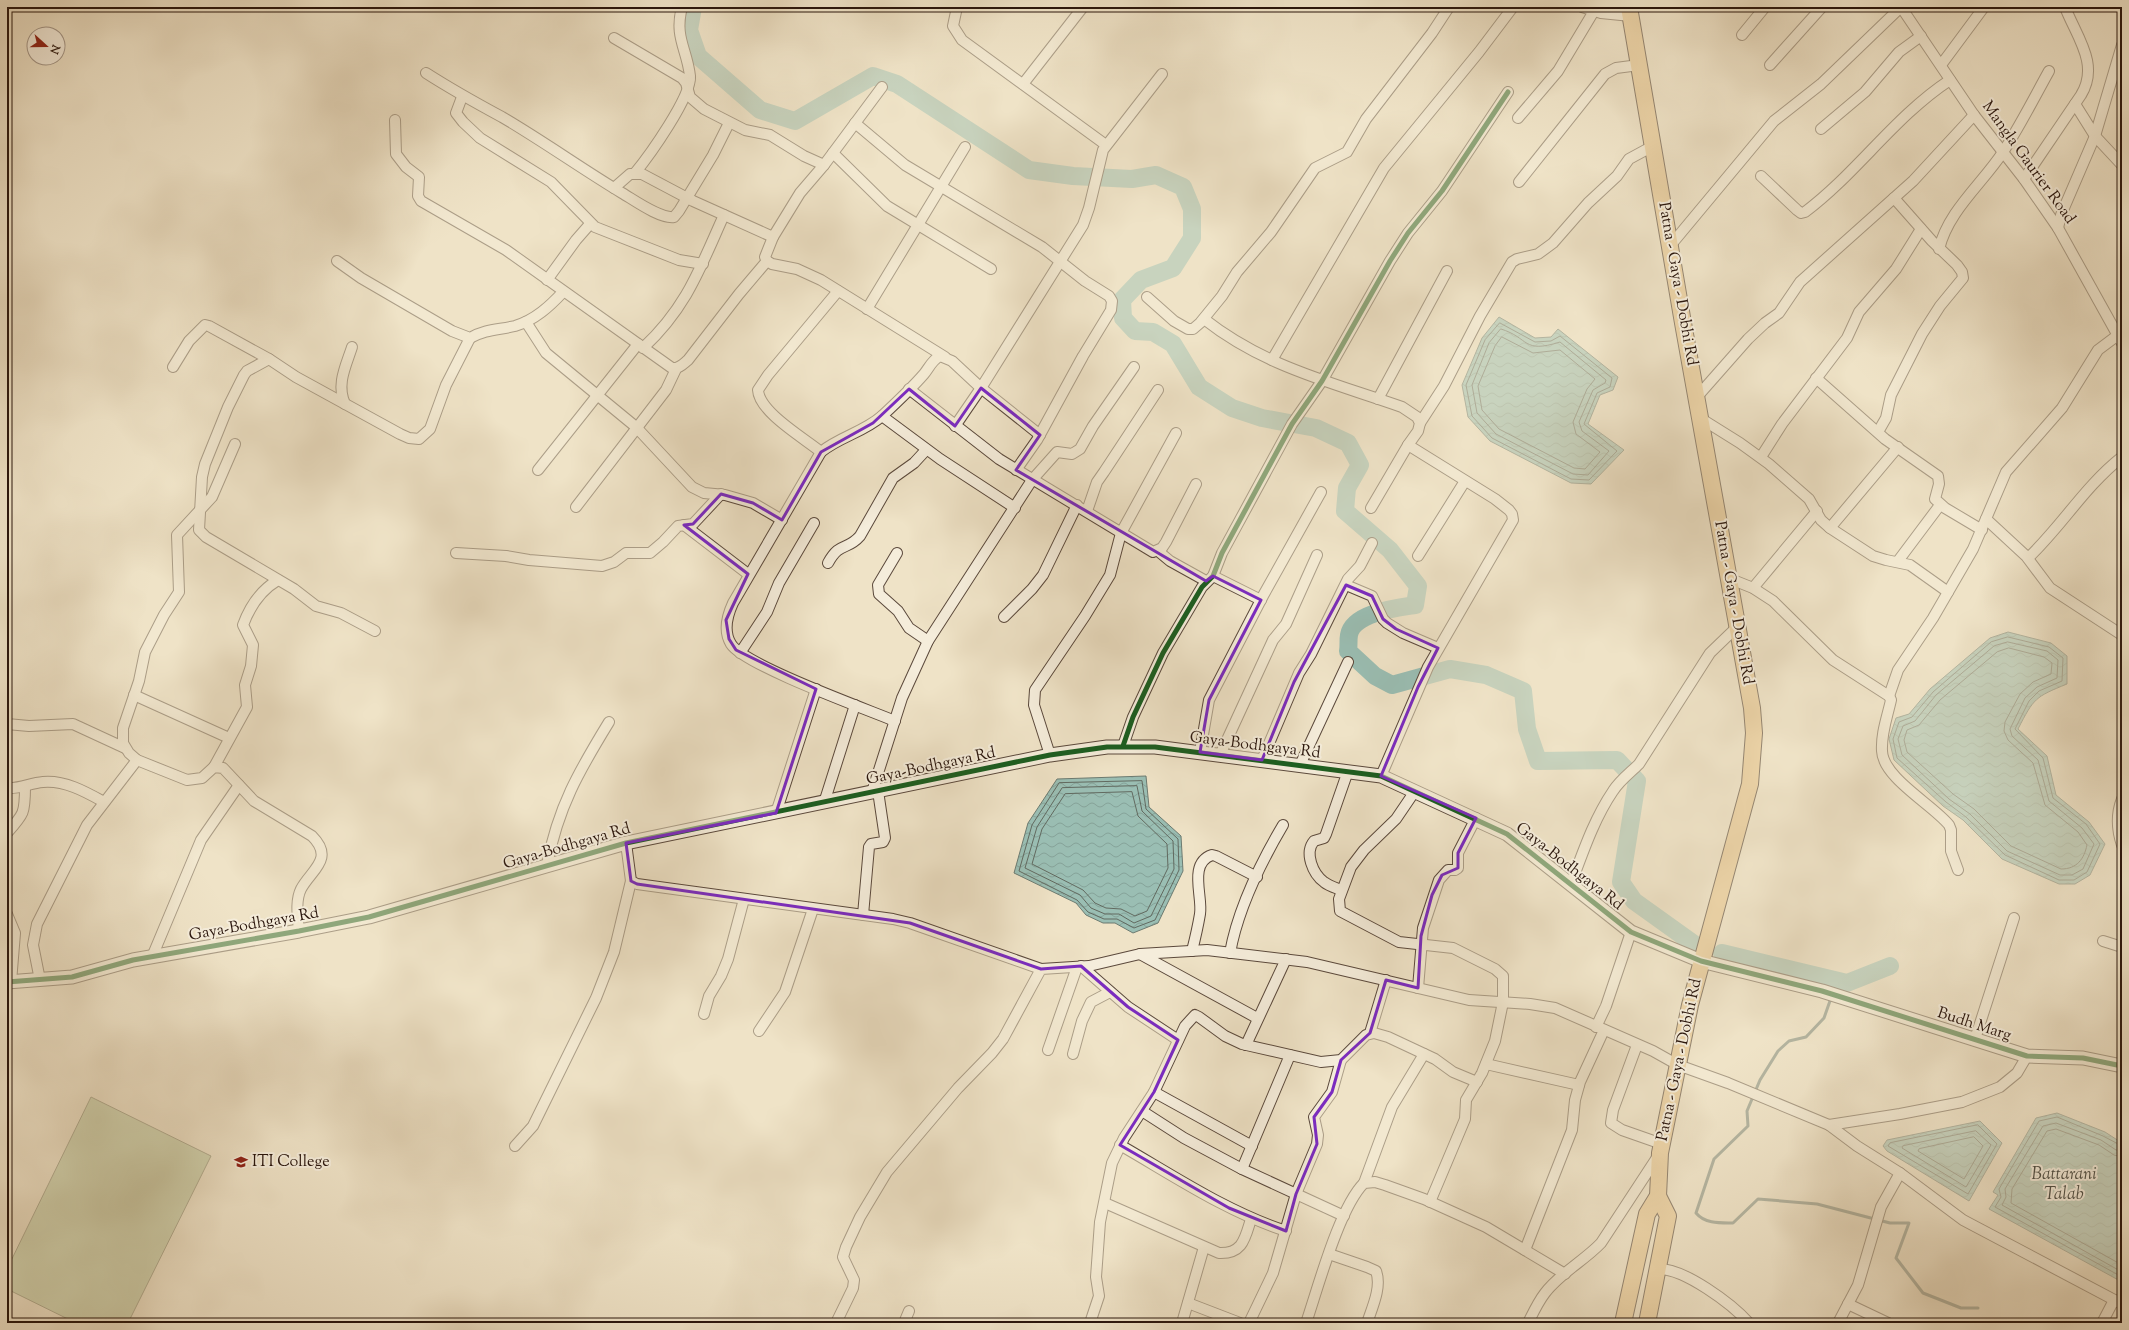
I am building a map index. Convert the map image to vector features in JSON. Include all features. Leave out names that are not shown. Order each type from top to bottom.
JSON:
[{"type":"main road","name":"Patna - Gaya - Dobhi Rd","points":[[1630,12],[1696,398],[1752,708],[1753,757],[1750,784],[1742,819],[1701,961],[1661,1148],[1658,1196]]},
{"type":"main road","points":[[1648,1323],[1668,1216],[1658,1196]]},
{"type":"main road","points":[[1623,1323],[1647,1214],[1658,1196]]},
{"type":"street","points":[[614,188],[623,179],[635,173],[660,140],[678,109],[687,88],[690,75],[680,34],[682,7]]},
{"type":"street","points":[[957,7],[953,19],[953,26],[962,40],[1106,145]]},
{"type":"street","points":[[1023,84],[1083,7]]},
{"type":"street","points":[[1147,297],[1174,321],[1188,329],[1193,329],[1222,296],[1237,272],[1271,232],[1315,168],[1347,152],[1366,119],[1432,33],[1449,7]]},
{"type":"street","points":[[1272,360],[1384,168],[1479,52],[1513,7]]},
{"type":"street","points":[[1582,7],[1594,11],[1630,12]]},
{"type":"street","points":[[1742,35],[1765,7]]},
{"type":"street","points":[[1770,65],[1822,7]]},
{"type":"street","points":[[1670,246],[1774,122],[1821,84],[1901,7]]},
{"type":"street","name":"Mangla Gaurier Road","points":[[1901,7],[1974,115],[2024,179],[2058,228],[2121,336]]},
{"type":"street","points":[[1941,65],[1984,7]]},
{"type":"street","points":[[2024,179],[2086,88],[2088,82],[2087,56],[2079,34],[2066,7]]},
{"type":"street","points":[[1518,118],[1558,71],[1594,11]]},
{"type":"street","points":[[1821,129],[1872,85],[1899,52],[1921,36]]},
{"type":"street","points":[[614,38],[682,78],[688,93],[695,103],[729,123],[745,130],[770,135],[804,156],[824,165]]},
{"type":"street","points":[[2058,228],[2061,215],[2095,136],[2122,45]]},
{"type":"street","points":[[1519,182],[1602,78],[1616,68],[1639,65]]},
{"type":"street","points":[[1939,249],[1942,238],[1956,214],[2003,152],[2049,72]]},
{"type":"street","points":[[426,73],[462,96],[502,117],[651,210],[670,218],[674,217],[713,155],[729,123]]},
{"type":"street","points":[[955,426],[981,388],[1083,225],[1095,184],[1098,163],[1106,145],[1162,74]]},
{"type":"street","points":[[1761,176],[1797,210],[1801,213],[1805,212],[1855,167],[1920,102],[1950,80]]},
{"type":"street","points":[[576,507],[636,427],[666,390],[676,369],[688,360],[767,261],[766,253],[773,237],[800,193],[824,165],[882,87]]},
{"type":"street","points":[[1123,746],[1133,717],[1163,653],[1209,579],[1292,424],[1322,381],[1400,245],[1442,191],[1508,92]]},
{"type":"street","points":[[462,96],[456,113],[462,122],[480,138],[551,182],[590,224],[679,260],[703,264]]},
{"type":"street","points":[[2075,104],[2095,136],[2122,165]]},
{"type":"street","points":[[1696,398],[1748,339],[1764,323],[1778,313],[1800,282],[1916,178],[1974,115]]},
{"type":"street","points":[[395,120],[396,154],[406,167],[418,177],[418,196],[422,201],[506,250],[640,346],[676,369]]},
{"type":"street","points":[[855,123],[897,160],[940,188],[987,213],[1042,247],[1095,288],[1109,296],[1113,306],[1040,435],[1016,470]]},
{"type":"street","points":[[1371,508],[1418,431],[1420,423],[1444,386],[1480,316],[1512,262],[1517,259],[1538,254],[1553,243],[1588,203],[1617,176],[1629,158],[1653,146]]},
{"type":"street","points":[[867,309],[964,147]]},
{"type":"street","points":[[833,152],[887,206],[991,269]]},
{"type":"street","points":[[635,173],[648,177],[686,197],[773,237]]},
{"type":"street","points":[[1878,432],[1886,418],[1891,395],[1922,334],[1937,310],[1963,278],[1962,272],[1957,265],[1921,230],[1894,198]]},
{"type":"street","points":[[538,470],[598,394],[640,346],[666,325],[679,308],[703,264],[724,215]]},
{"type":"street","points":[[548,280],[576,240],[590,224]]},
{"type":"street","points":[[1760,457],[1782,424],[1847,338],[1859,312],[1879,291],[1903,261],[1921,230]]},
{"type":"street","points":[[337,261],[361,278],[452,331],[470,338]]},
{"type":"street","points":[[767,261],[797,269],[838,291],[945,357],[1040,435]]},
{"type":"street","points":[[1378,399],[1447,271]]},
{"type":"street","points":[[821,452],[771,413],[760,400],[758,390],[768,374],[838,291]]},
{"type":"street","points":[[173,367],[188,341],[205,325],[209,326],[269,359],[296,377],[345,404],[409,438],[420,439],[430,429],[446,385],[470,338],[483,330],[504,328],[526,322],[544,311],[563,292]]},
{"type":"street","points":[[1204,318],[1228,337],[1272,360],[1322,381],[1402,407],[1417,417],[1420,423]]},
{"type":"street","points":[[526,322],[546,353],[598,394],[636,427],[692,487],[704,493],[721,494],[753,503],[782,520]]},
{"type":"street","points":[[1958,870],[1951,851],[1951,830],[1949,825],[1891,772],[1882,758],[1883,729],[1891,700],[1889,696],[1898,670],[1948,592],[1982,530],[2006,472],[2062,408],[2095,354],[2121,336]]},
{"type":"street","points":[[345,404],[340,392],[352,347]]},
{"type":"street","points":[[895,721],[774,671],[740,653],[729,639],[726,620],[748,574],[782,520],[821,452],[829,445],[863,429],[882,416],[927,370],[935,359],[940,356],[945,357]]},
{"type":"street","points":[[269,359],[247,371],[236,390],[205,464],[201,484],[201,511],[199,525],[202,534],[278,580],[316,606],[341,613],[375,631]]},
{"type":"street","points":[[863,916],[868,847],[871,844],[883,842],[885,838],[875,792],[895,721],[910,679],[928,641],[1032,480],[1057,452],[1072,454],[1080,449],[1093,426],[1134,367]]},
{"type":"street","points":[[1816,378],[1878,432],[1938,476],[1939,484],[1935,499],[1940,505],[1982,530]]},
{"type":"street","points":[[908,389],[980,446],[1032,480],[1077,505],[1149,550],[1158,551],[1170,561],[1261,600]]},
{"type":"street","points":[[1087,511],[1100,477],[1158,390]]},
{"type":"street","points":[[882,416],[926,450],[1014,508]]},
{"type":"street","points":[[1700,418],[1729,435],[1760,457],[1809,499],[1821,520],[1830,528],[1873,556],[1886,560],[1898,561],[1918,569],[1948,592]]},
{"type":"street","points":[[1050,755],[1034,705],[1034,690],[1085,616],[1110,575],[1121,533],[1176,433]]},
{"type":"street","points":[[125,748],[123,742],[123,728],[134,695],[145,652],[164,615],[179,592],[177,535],[201,511],[212,497],[235,444]]},
{"type":"street","points":[[1381,776],[1418,687],[1428,667],[1512,520],[1512,514],[1509,510],[1408,446]]},
{"type":"street","points":[[1830,528],[1898,447]]},
{"type":"street","points":[[828,563],[836,550],[855,542],[860,536],[895,474],[914,463],[926,450]]},
{"type":"street","points":[[2028,558],[2040,547],[2090,487],[2122,457]]},
{"type":"street","points":[[1418,556],[1465,481]]},
{"type":"street","points":[[1158,551],[1166,542],[1196,484]]},
{"type":"street","points":[[1200,752],[1209,700],[1261,600],[1321,492]]},
{"type":"street","points":[[456,553],[506,556],[529,560],[602,566],[614,562],[626,553],[650,553],[664,542],[678,526],[693,524],[721,494]]},
{"type":"street","points":[[1004,617],[1032,589],[1043,575],[1077,505]]},
{"type":"street","points":[[1898,561],[1940,505]]},
{"type":"street","points":[[1753,588],[1817,511]]},
{"type":"street","points":[[1986,519],[2028,558],[2041,579],[2050,588],[2122,635]]},
{"type":"street","points":[[740,653],[767,612],[779,583],[814,523]]},
{"type":"street","points":[[684,525],[748,574]]},
{"type":"street","points":[[1262,760],[1294,682],[1348,579],[1360,566],[1372,543]]},
{"type":"street","points":[[897,553],[878,585],[877,590],[879,594],[898,611],[909,628],[928,641]]},
{"type":"street","points":[[1220,755],[1273,640],[1286,624],[1317,555]]},
{"type":"street","points":[[1728,578],[1753,588],[1773,601],[1840,666],[1889,696]]},
{"type":"street","points":[[7,724],[24,726],[73,724],[125,748],[137,760],[187,780],[202,778],[214,767],[246,707],[245,685],[253,653],[252,641],[246,634],[243,624],[255,601],[268,586],[278,580]]},
{"type":"street","points":[[1346,585],[1372,596],[1383,619],[1403,633],[1438,648]]},
{"type":"street","points":[[1571,884],[1597,820],[1614,790],[1626,775],[1635,767],[1710,653],[1737,627]]},
{"type":"street","points":[[1300,765],[1348,662]]},
{"type":"street","points":[[776,813],[816,689]]},
{"type":"street","points":[[134,695],[229,738]]},
{"type":"street","points":[[824,803],[855,705]]},
{"type":"street","points":[[547,865],[558,820],[569,791],[609,722]]},
{"type":"street","name":"Gaya-Bodhgaya Rd","points":[[9,982],[72,977],[133,960],[299,931],[368,917],[448,896],[547,865],[626,843],[1050,755],[1123,746],[1200,752],[1381,776],[1476,818],[1512,837],[1631,932],[1701,961],[1822,991]]},
{"type":"street","points":[[40,980],[33,945],[37,924],[74,848],[87,825],[137,760]]},
{"type":"street","points":[[214,767],[223,768],[254,801],[312,836],[319,843],[322,857],[314,873],[301,889],[297,912],[299,931]]},
{"type":"street","points":[[1341,890],[1324,882],[1320,878],[1311,862],[1309,851],[1314,841],[1324,838],[1326,834],[1348,771]]},
{"type":"street","points":[[7,788],[25,787],[45,782],[63,784],[104,802]]},
{"type":"street","points":[[152,957],[201,840],[239,785]]},
{"type":"street","points":[[7,833],[24,812],[25,787]]},
{"type":"street","points":[[1415,791],[1396,819],[1356,859],[1341,890],[1339,899],[1340,911],[1392,939],[1404,943],[1449,946],[1500,972],[1504,982],[1503,1002],[1498,1030],[1478,1082],[1466,1100],[1465,1118],[1430,1202]]},
{"type":"street","points":[[2122,799],[2117,813],[2118,831],[2122,846]]},
{"type":"street","points":[[1418,988],[1422,953],[1420,945],[1430,902],[1439,880],[1448,870],[1458,868],[1458,853],[1476,818]]},
{"type":"street","points":[[1230,953],[1237,920],[1283,825]]},
{"type":"street","points":[[515,1146],[534,1126],[596,998],[614,952],[631,881],[626,843]]},
{"type":"street","points":[[1192,951],[1200,913],[1197,876],[1204,860],[1212,855],[1216,856],[1257,877]]},
{"type":"street","points":[[631,881],[654,888],[744,899],[910,923],[1040,969],[1079,967],[1140,954],[1192,951],[1230,953],[1286,959],[1333,967],[1469,1000],[1555,1008],[1638,1045],[1678,1065],[1740,1088],[1830,1125],[1857,1146],[1900,1173],[1963,1220],[2118,1302],[2102,1323]]},
{"type":"street","points":[[704,1014],[709,996],[721,976],[730,954],[744,899]]},
{"type":"street","points":[[759,1031],[785,992],[813,909]]},
{"type":"street","points":[[7,914],[15,933],[9,982]]},
{"type":"street","points":[[1975,1039],[2014,918]]},
{"type":"street","points":[[1525,1250],[1572,1130],[1575,1100],[1579,1085],[1600,1028],[1631,932]]},
{"type":"street","points":[[2103,941],[2122,947]]},
{"type":"street","points":[[1140,954],[1257,1018]]},
{"type":"street","points":[[1246,1045],[1257,1018],[1269,997],[1286,959]]},
{"type":"street","points":[[1079,967],[1147,1021],[1178,1040]]},
{"type":"street","points":[[1048,1050],[1079,967]]},
{"type":"street","points":[[836,1323],[853,1288],[854,1280],[843,1257],[860,1217],[898,1156],[958,1088],[992,1054],[1003,1039],[1040,969]]},
{"type":"street","points":[[1250,1323],[1273,1273],[1296,1194],[1317,1144],[1318,1135],[1314,1116],[1332,1092],[1341,1060],[1370,1033],[1386,980]]},
{"type":"street","name":"Budh Marg","points":[[1822,991],[2027,1056],[2083,1058],[2122,1066]]},
{"type":"street","points":[[1073,1054],[1082,1021],[1091,1002],[1110,992]]},
{"type":"street","points":[[1090,1323],[1099,1296],[1096,1266],[1100,1222],[1112,1163],[1120,1145],[1154,1092],[1188,1022],[1195,1015],[1205,1020],[1225,1036],[1246,1045],[1321,1062],[1341,1060]]},
{"type":"street","points":[[1370,1033],[1384,1036],[1424,1054],[1443,1064],[1453,1072],[1478,1082]]},
{"type":"street","points":[[1528,1323],[1545,1293],[1565,1274],[1591,1255],[1602,1243],[1661,1148],[1622,1130],[1611,1123],[1611,1117],[1623,1080],[1638,1045]]},
{"type":"street","points":[[1306,1323],[1329,1254],[1344,1216],[1349,1205],[1364,1183],[1392,1107],[1424,1054]]},
{"type":"street","points":[[1242,1169],[1290,1055]]},
{"type":"street","points":[[1830,1125],[1962,1102],[2000,1087],[2017,1073],[2027,1056]]},
{"type":"street","points":[[1486,1064],[1579,1085]]},
{"type":"street","points":[[1154,1092],[1252,1146]]},
{"type":"street","points":[[1142,1112],[1184,1138],[1242,1169],[1344,1216]]},
{"type":"street","points":[[1120,1145],[1216,1201],[1251,1219],[1286,1231]]},
{"type":"street","points":[[1838,1323],[1858,1285],[1878,1213],[1900,1173]]},
{"type":"street","points":[[1364,1183],[1375,1182],[1386,1185],[1430,1202],[1486,1228],[1565,1274]]},
{"type":"street","points":[[1105,1203],[1218,1253],[1234,1251],[1244,1239],[1251,1219]]},
{"type":"street","points":[[1182,1323],[1204,1247]]},
{"type":"street","points":[[1329,1254],[1368,1267],[1376,1272],[1378,1276],[1376,1292],[1367,1323]]},
{"type":"street","points":[[1658,1269],[1668,1268],[1674,1270],[1714,1293],[1737,1310],[1749,1323]]},
{"type":"street","points":[[1188,1303],[1240,1323]]},
{"type":"street","points":[[1848,1304],[1888,1323]]},
{"type":"street","points":[[904,1323],[909,1311]]},
{"type":"highlighted area","points":[[981,388],[1040,435],[1016,470],[1206,581],[1213,576],[1261,600],[1209,700],[1200,752],[1262,760],[1294,682],[1346,585],[1372,596],[1383,619],[1396,629],[1438,648],[1418,687],[1381,776],[1476,818],[1458,853],[1458,868],[1442,875],[1432,895],[1421,936],[1418,988],[1386,980],[1370,1033],[1341,1060],[1332,1092],[1314,1117],[1317,1144],[1296,1194],[1286,1231],[1229,1208],[1120,1145],[1154,1092],[1178,1040],[1128,1007],[1081,966],[1041,969],[910,923],[637,884],[631,881],[626,843],[776,813],[816,689],[736,650],[729,639],[726,620],[748,574],[684,525],[693,524],[721,494],[753,503],[782,520],[821,452],[873,423],[909,389],[955,426]]},
{"type":"green space","points":[[91,1097],[211,1156],[128,1323],[76,1323],[7,1289],[7,1269]]},
{"type":"water","points":[[1499,317],[1535,338],[1551,337],[1558,329],[1618,377],[1613,390],[1600,395],[1588,424],[1624,450],[1591,484],[1571,483],[1490,441],[1468,417],[1462,385],[1482,338]]},
{"type":"water","points":[[2008,632],[2051,643],[2067,656],[2067,684],[2048,692],[2036,700],[2018,729],[2047,756],[2056,795],[2089,822],[2105,844],[2090,875],[2075,884],[2059,884],[2002,859],[1963,820],[1943,806],[1894,760],[1889,739],[1896,718],[1909,714],[1930,689],[1990,638]]},
{"type":"water","points":[[1146,776],[1149,807],[1181,836],[1183,871],[1158,923],[1133,933],[1115,923],[1103,923],[1086,915],[1076,903],[1014,873],[1028,823],[1057,779]]},
{"type":"water","name":"Battarani Talab","points":[[2057,1113],[2105,1132],[2122,1143],[2122,1282],[1989,1209],[1998,1195],[1993,1192],[2036,1118]]},
{"type":"water","points":[[1980,1121],[2002,1143],[1969,1201],[1887,1151],[1883,1146],[1887,1140]]},
{"type":"waterway","points":[[693,7],[689,30],[698,56],[760,110],[795,121],[873,76],[897,84],[1029,170],[1073,176],[1132,179],[1156,175],[1183,187],[1192,209],[1192,238],[1173,268],[1141,280],[1122,300],[1123,318],[1135,331],[1153,332],[1173,344],[1199,387],[1232,408],[1262,418],[1316,428],[1348,443],[1360,465],[1347,488],[1345,511],[1390,550],[1418,586],[1415,605],[1376,613],[1358,621],[1352,628],[1349,635],[1348,651],[1375,676],[1392,685],[1450,669],[1486,675],[1523,691],[1527,729],[1538,761],[1617,760],[1637,781],[1621,882],[1634,901],[1694,944]]},
{"type":"waterway","points":[[1722,953],[1847,983],[1890,966]]},
{"type":"waterway","points":[[1834,991],[1838,981]]},
{"type":"waterway","points":[[1831,998],[1824,1018],[1806,1037],[1789,1041],[1778,1051],[1760,1080],[1747,1111],[1748,1126],[1714,1159],[1696,1213],[1708,1221],[1733,1223],[1758,1199],[1817,1204],[1890,1223],[1909,1223],[1896,1258],[1923,1293],[1961,1308],[1978,1308]]},
{"type":"cycle path","points":[[1123,746],[1133,717],[1163,653],[1202,587],[1213,576],[1222,553],[1292,424],[1322,381],[1390,261],[1408,233],[1442,191],[1508,92]]},
{"type":"cycle path","points":[[7,982],[72,977],[133,960],[299,931],[369,917],[626,843],[1050,755],[1107,747],[1155,747],[1381,776],[1507,834],[1631,932],[1701,961],[1822,991],[2027,1056],[2083,1058],[2122,1066]]},
{"type":"place","name":"ITI College","points":[[241,1162]]}]
